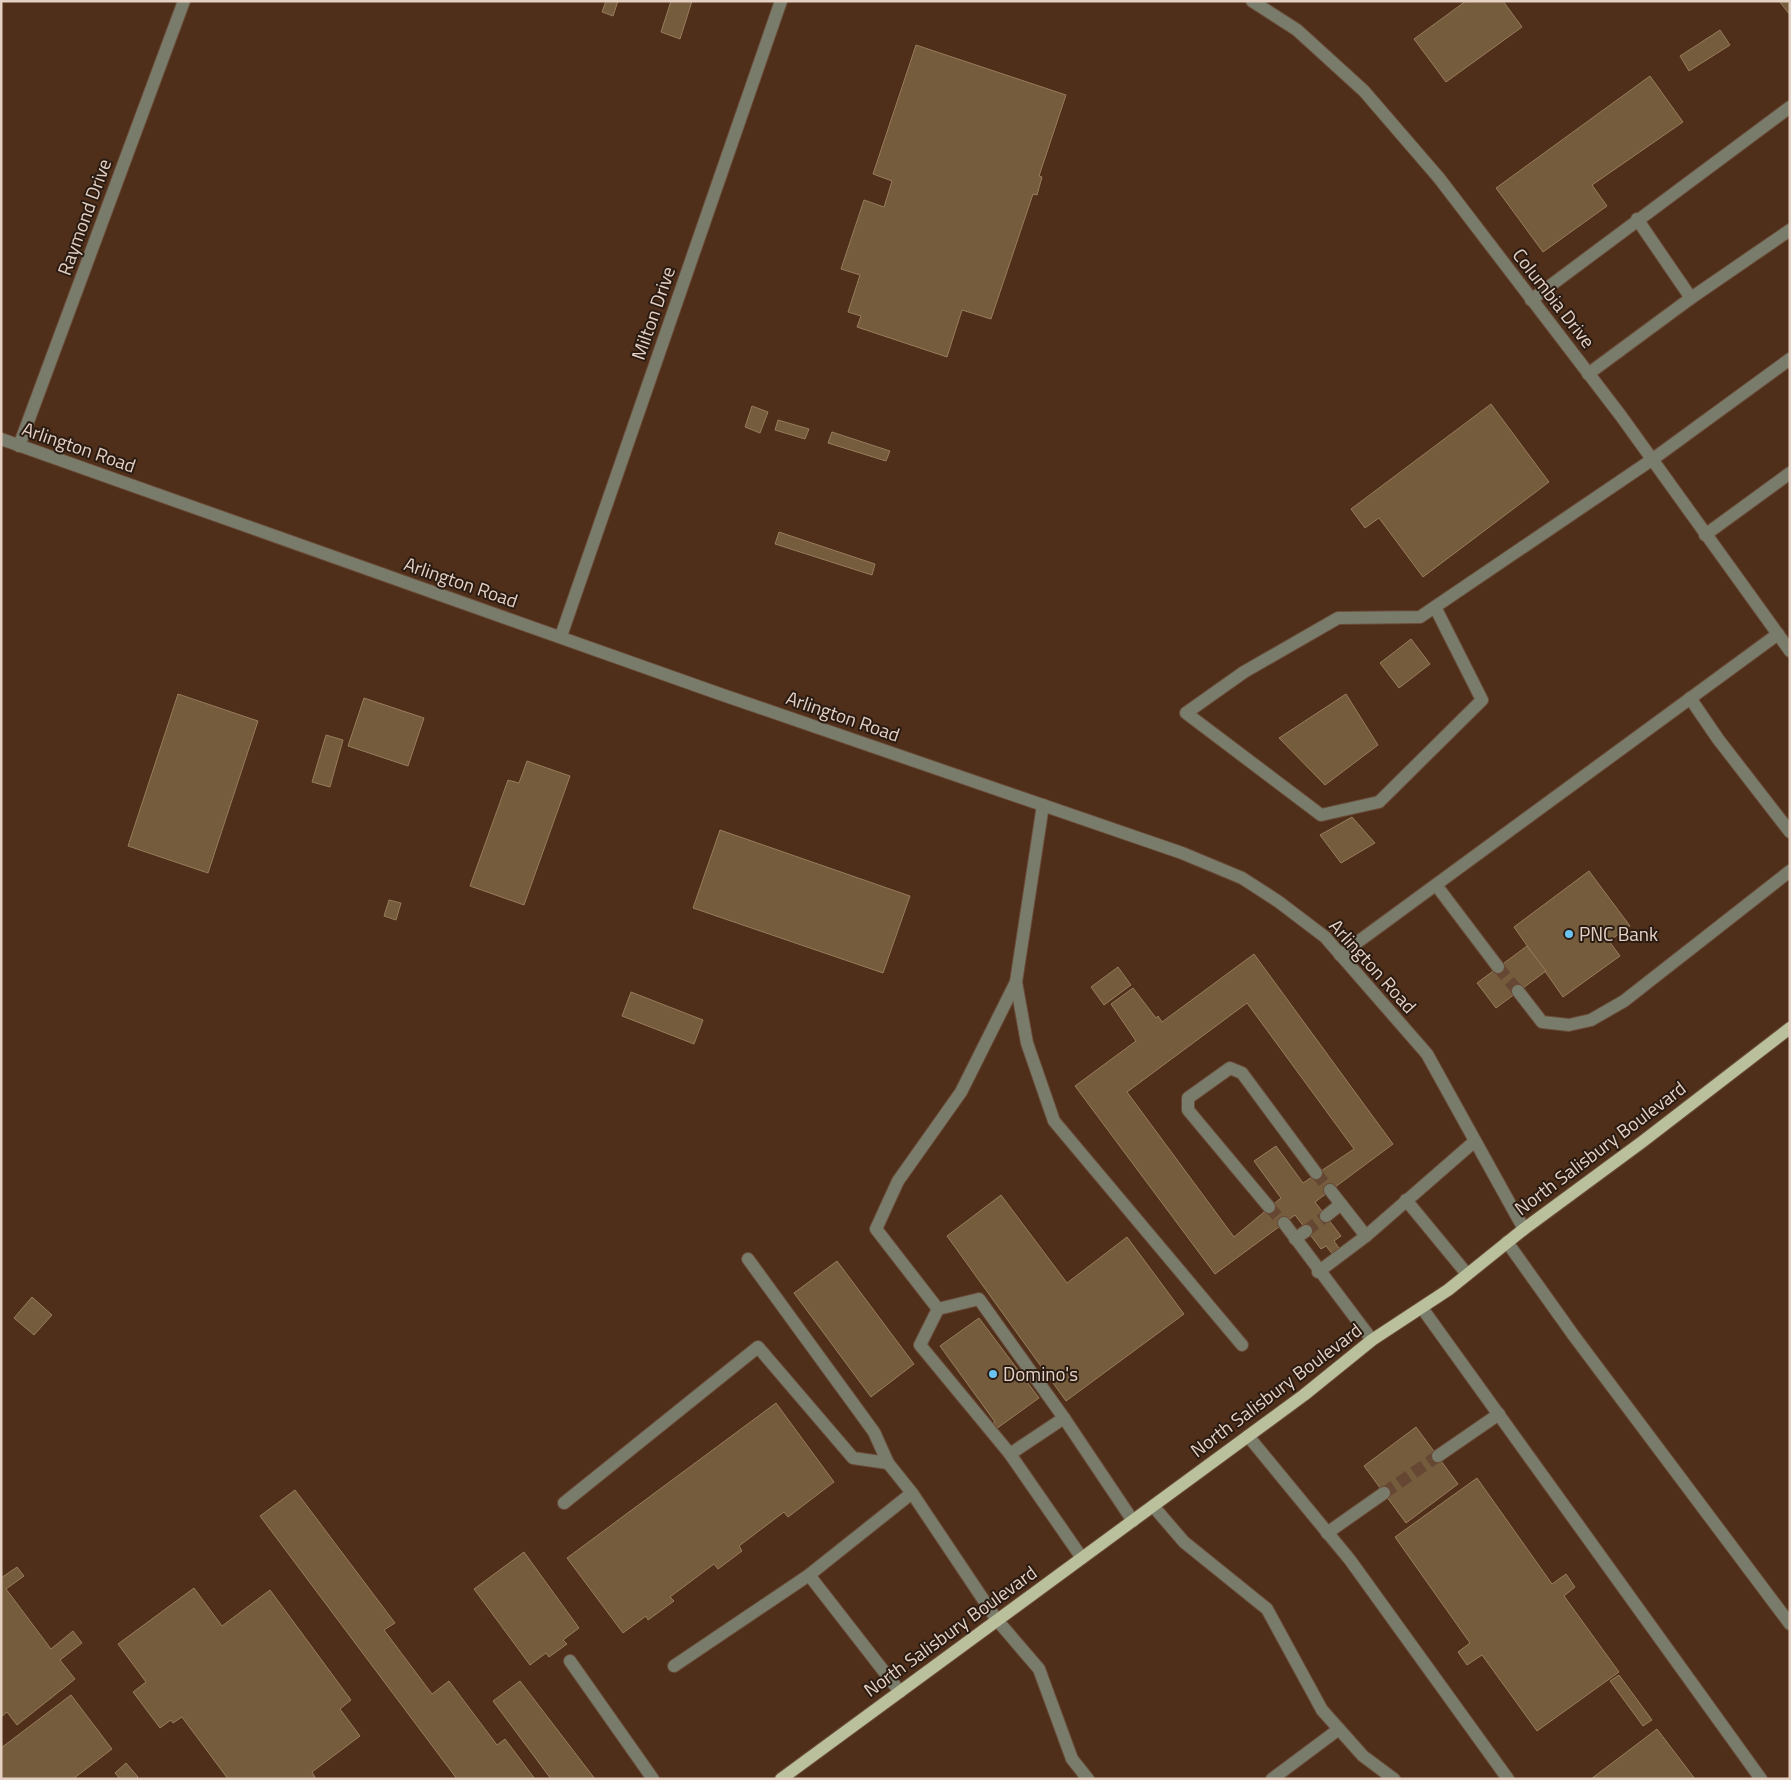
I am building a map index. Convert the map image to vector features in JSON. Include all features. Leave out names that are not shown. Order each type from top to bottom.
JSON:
[{"type":"main road","name":"North Salisbury Boulevard","points":[[781,1779],[1304,1395],[1372,1340],[1422,1308],[1790,1028]]},
{"type":"street","name":"Raymond Drive","points":[[20,446],[184,1]]},
{"type":"street","name":"Milton Drive","points":[[560,636],[781,1]]},
{"type":"street","name":"Columbia Drive","points":[[1252,1],[1297,30],[1364,91],[1438,178],[1653,459],[1705,536],[1790,651]]},
{"type":"street","points":[[1531,300],[1637,219],[1790,107]]},
{"type":"street","points":[[1637,219],[1691,298]]},
{"type":"street","points":[[1588,374],[1691,298],[1790,230]]},
{"type":"street","points":[[1435,607],[1482,700],[1379,802],[1321,815],[1186,713],[1244,672],[1338,618],[1420,617],[1653,459],[1790,359]]},
{"type":"street","name":"Arlington Road","points":[[1,439],[1182,853],[1242,878],[1279,902],[1325,937],[1427,1054],[1524,1229]]},
{"type":"street","points":[[1705,536],[1790,473]]},
{"type":"street","points":[[1340,955],[1778,634]]},
{"type":"street","points":[[1690,698],[1718,739],[1790,832]]},
{"type":"street","points":[[938,1309],[876,1229],[898,1181],[961,1092],[1016,982],[1044,805]]},
{"type":"street","points":[[1518,991],[1542,1022],[1569,1025],[1591,1020],[1624,1001],[1790,872]]},
{"type":"street","points":[[1436,885],[1498,967]]},
{"type":"street","points":[[1016,982],[1027,1043],[1054,1121],[1242,1345]]},
{"type":"street","points":[[1269,1207],[1188,1110],[1188,1098],[1230,1068],[1242,1073],[1316,1173]]},
{"type":"street","points":[[1318,1272],[1366,1236],[1475,1141]]},
{"type":"street","points":[[1330,1190],[1366,1236]]},
{"type":"street","points":[[1406,1200],[1467,1274]]},
{"type":"street","points":[[1326,1216],[1341,1204]]},
{"type":"street","points":[[1284,1223],[1318,1272],[1372,1340]]},
{"type":"street","points":[[1295,1239],[1306,1230]]},
{"type":"street","points":[[1507,1242],[1574,1336],[1790,1624]]},
{"type":"street","points":[[748,1259],[874,1432],[888,1463],[912,1493],[997,1620],[1039,1669],[1072,1759],[1088,1779]]},
{"type":"street","points":[[1082,1558],[1010,1454],[920,1345],[938,1309],[979,1299],[1064,1418],[1133,1521]]},
{"type":"street","points":[[1422,1308],[1762,1779]]},
{"type":"street","points":[[564,1503],[758,1347],[853,1458],[888,1463]]},
{"type":"street","points":[[1438,1456],[1499,1414]]},
{"type":"street","points":[[1010,1454],[1064,1418]]},
{"type":"street","points":[[1248,1436],[1350,1560],[1508,1779]]},
{"type":"street","points":[[674,1666],[810,1575],[912,1493]]},
{"type":"street","points":[[1327,1533],[1384,1493]]},
{"type":"street","points":[[1153,1506],[1184,1542],[1267,1609],[1322,1710],[1363,1756],[1394,1779]]},
{"type":"street","points":[[810,1575],[900,1692]]},
{"type":"street","points":[[570,1661],[652,1779]]},
{"type":"street","points":[[1272,1779],[1340,1729]]},
{"type":"building","points":[[606,1],[618,1],[613,16],[602,12]]},
{"type":"building","points":[[671,1],[692,1],[680,39],[661,32]]},
{"type":"building","points":[[1466,1],[1503,1],[1522,27],[1446,82],[1414,39]]},
{"type":"building","points":[[1779,1],[1790,1],[1790,15]]},
{"type":"building","points":[[1720,30],[1730,45],[1689,71],[1680,56]]},
{"type":"building","points":[[916,45],[1066,95],[1039,176],[1042,177],[1037,195],[1033,194],[991,319],[962,310],[947,357],[857,327],[861,316],[848,312],[860,275],[841,269],[864,200],[884,207],[892,181],[873,174]]},
{"type":"building","points":[[1650,76],[1683,122],[1592,185],[1607,206],[1543,252],[1496,188]]},
{"type":"building","points":[[1491,404],[1549,482],[1423,577],[1379,518],[1365,528],[1351,509]]},
{"type":"building","points":[[752,406],[768,412],[760,433],[745,427]]},
{"type":"building","points":[[778,420],[809,429],[805,439],[775,430]]},
{"type":"building","points":[[832,432],[890,451],[886,461],[828,443]]},
{"type":"building","points":[[779,532],[875,564],[872,575],[775,544]]},
{"type":"building","points":[[1411,639],[1430,664],[1399,688],[1380,663]]},
{"type":"building","points":[[178,694],[258,721],[208,873],[128,846]]},
{"type":"building","points":[[1346,694],[1378,745],[1325,785],[1279,738]]},
{"type":"building","points":[[364,698],[424,718],[408,766],[348,746]]},
{"type":"building","points":[[326,735],[343,740],[330,787],[312,782]]},
{"type":"building","points":[[527,761],[570,776],[524,905],[470,886],[508,780],[519,783]]},
{"type":"building","points":[[1352,817],[1375,843],[1341,863],[1320,835]]},
{"type":"building","points":[[720,830],[910,896],[883,973],[693,908]]},
{"type":"building","name":"PNC Bank","points":[[1589,871],[1630,926],[1609,941],[1620,956],[1563,997],[1514,927]]},
{"type":"building","points":[[389,900],[401,903],[396,920],[384,916]]},
{"type":"building","points":[[1527,946],[1546,971],[1496,1008],[1477,983]]},
{"type":"building","points":[[1254,954],[1393,1144],[1315,1202],[1341,1236],[1334,1241],[1341,1251],[1334,1256],[1326,1246],[1321,1249],[1295,1215],[1215,1274],[1075,1086],[1136,1041],[1111,1004],[1133,988],[1156,1018],[1158,1016],[1162,1022]],"holes":[[[1247,1003],[1354,1149],[1303,1183],[1276,1146],[1254,1161],[1281,1198],[1234,1237],[1127,1092]]]},
{"type":"building","points":[[1118,967],[1131,985],[1104,1005],[1091,987]]},
{"type":"building","points":[[631,992],[703,1020],[694,1044],[622,1016]]},
{"type":"building","points":[[1001,1195],[1067,1283],[1127,1237],[1184,1314],[1066,1401],[947,1236]]},
{"type":"building","points":[[837,1261],[914,1364],[871,1397],[794,1293]]},
{"type":"building","points":[[32,1297],[52,1315],[34,1335],[14,1318]]},
{"type":"building","points":[[979,1318],[1039,1398],[996,1429],[992,1424],[995,1422],[940,1346]]},
{"type":"building","points":[[776,1403],[834,1482],[788,1517],[784,1512],[739,1546],[742,1551],[718,1569],[714,1564],[670,1597],[674,1601],[648,1620],[646,1616],[623,1633],[567,1558]]},
{"type":"building","points":[[1416,1427],[1458,1484],[1406,1523],[1364,1466]]},
{"type":"building","points":[[1477,1478],[1552,1584],[1566,1574],[1575,1587],[1564,1596],[1619,1672],[1537,1731],[1482,1655],[1467,1665],[1458,1652],[1470,1643],[1395,1537]]},
{"type":"building","points":[[295,1490],[395,1623],[384,1630],[432,1694],[449,1681],[497,1745],[505,1739],[535,1779],[457,1779],[260,1516]]},
{"type":"building","points":[[524,1552],[579,1628],[563,1640],[567,1644],[549,1657],[546,1653],[530,1665],[474,1589]]},
{"type":"building","points":[[17,1567],[24,1576],[6,1589],[51,1649],[73,1631],[82,1643],[60,1660],[75,1679],[17,1725],[7,1712],[1,1717],[1,1578]]},
{"type":"building","points":[[194,1588],[222,1626],[270,1590],[351,1700],[340,1709],[360,1736],[312,1772],[316,1779],[228,1779],[182,1717],[173,1723],[171,1720],[160,1728],[133,1692],[146,1682],[118,1644]]},
{"type":"building","points":[[1619,1675],[1652,1720],[1643,1726],[1610,1681]]},
{"type":"building","points":[[520,1681],[595,1779],[551,1779],[493,1701]]},
{"type":"building","points":[[71,1695],[112,1749],[73,1779],[1,1779],[1,1748]]},
{"type":"building","points":[[1657,1729],[1695,1779],[1591,1779]]},
{"type":"building","points":[[126,1763],[138,1777],[136,1779],[120,1779],[115,1773]]},
{"type":"tunnel","points":[[1498,967],[1518,991]]},
{"type":"tunnel","points":[[1316,1173],[1330,1190]]},
{"type":"tunnel","points":[[1269,1207],[1284,1223]]},
{"type":"tunnel","points":[[1306,1231],[1326,1216]]},
{"type":"tunnel","points":[[1384,1493],[1438,1456]]},
{"type":"place","name":"PNC Bank","points":[[1569,934]]},
{"type":"place","name":"Domino's","points":[[993,1374]]}]
